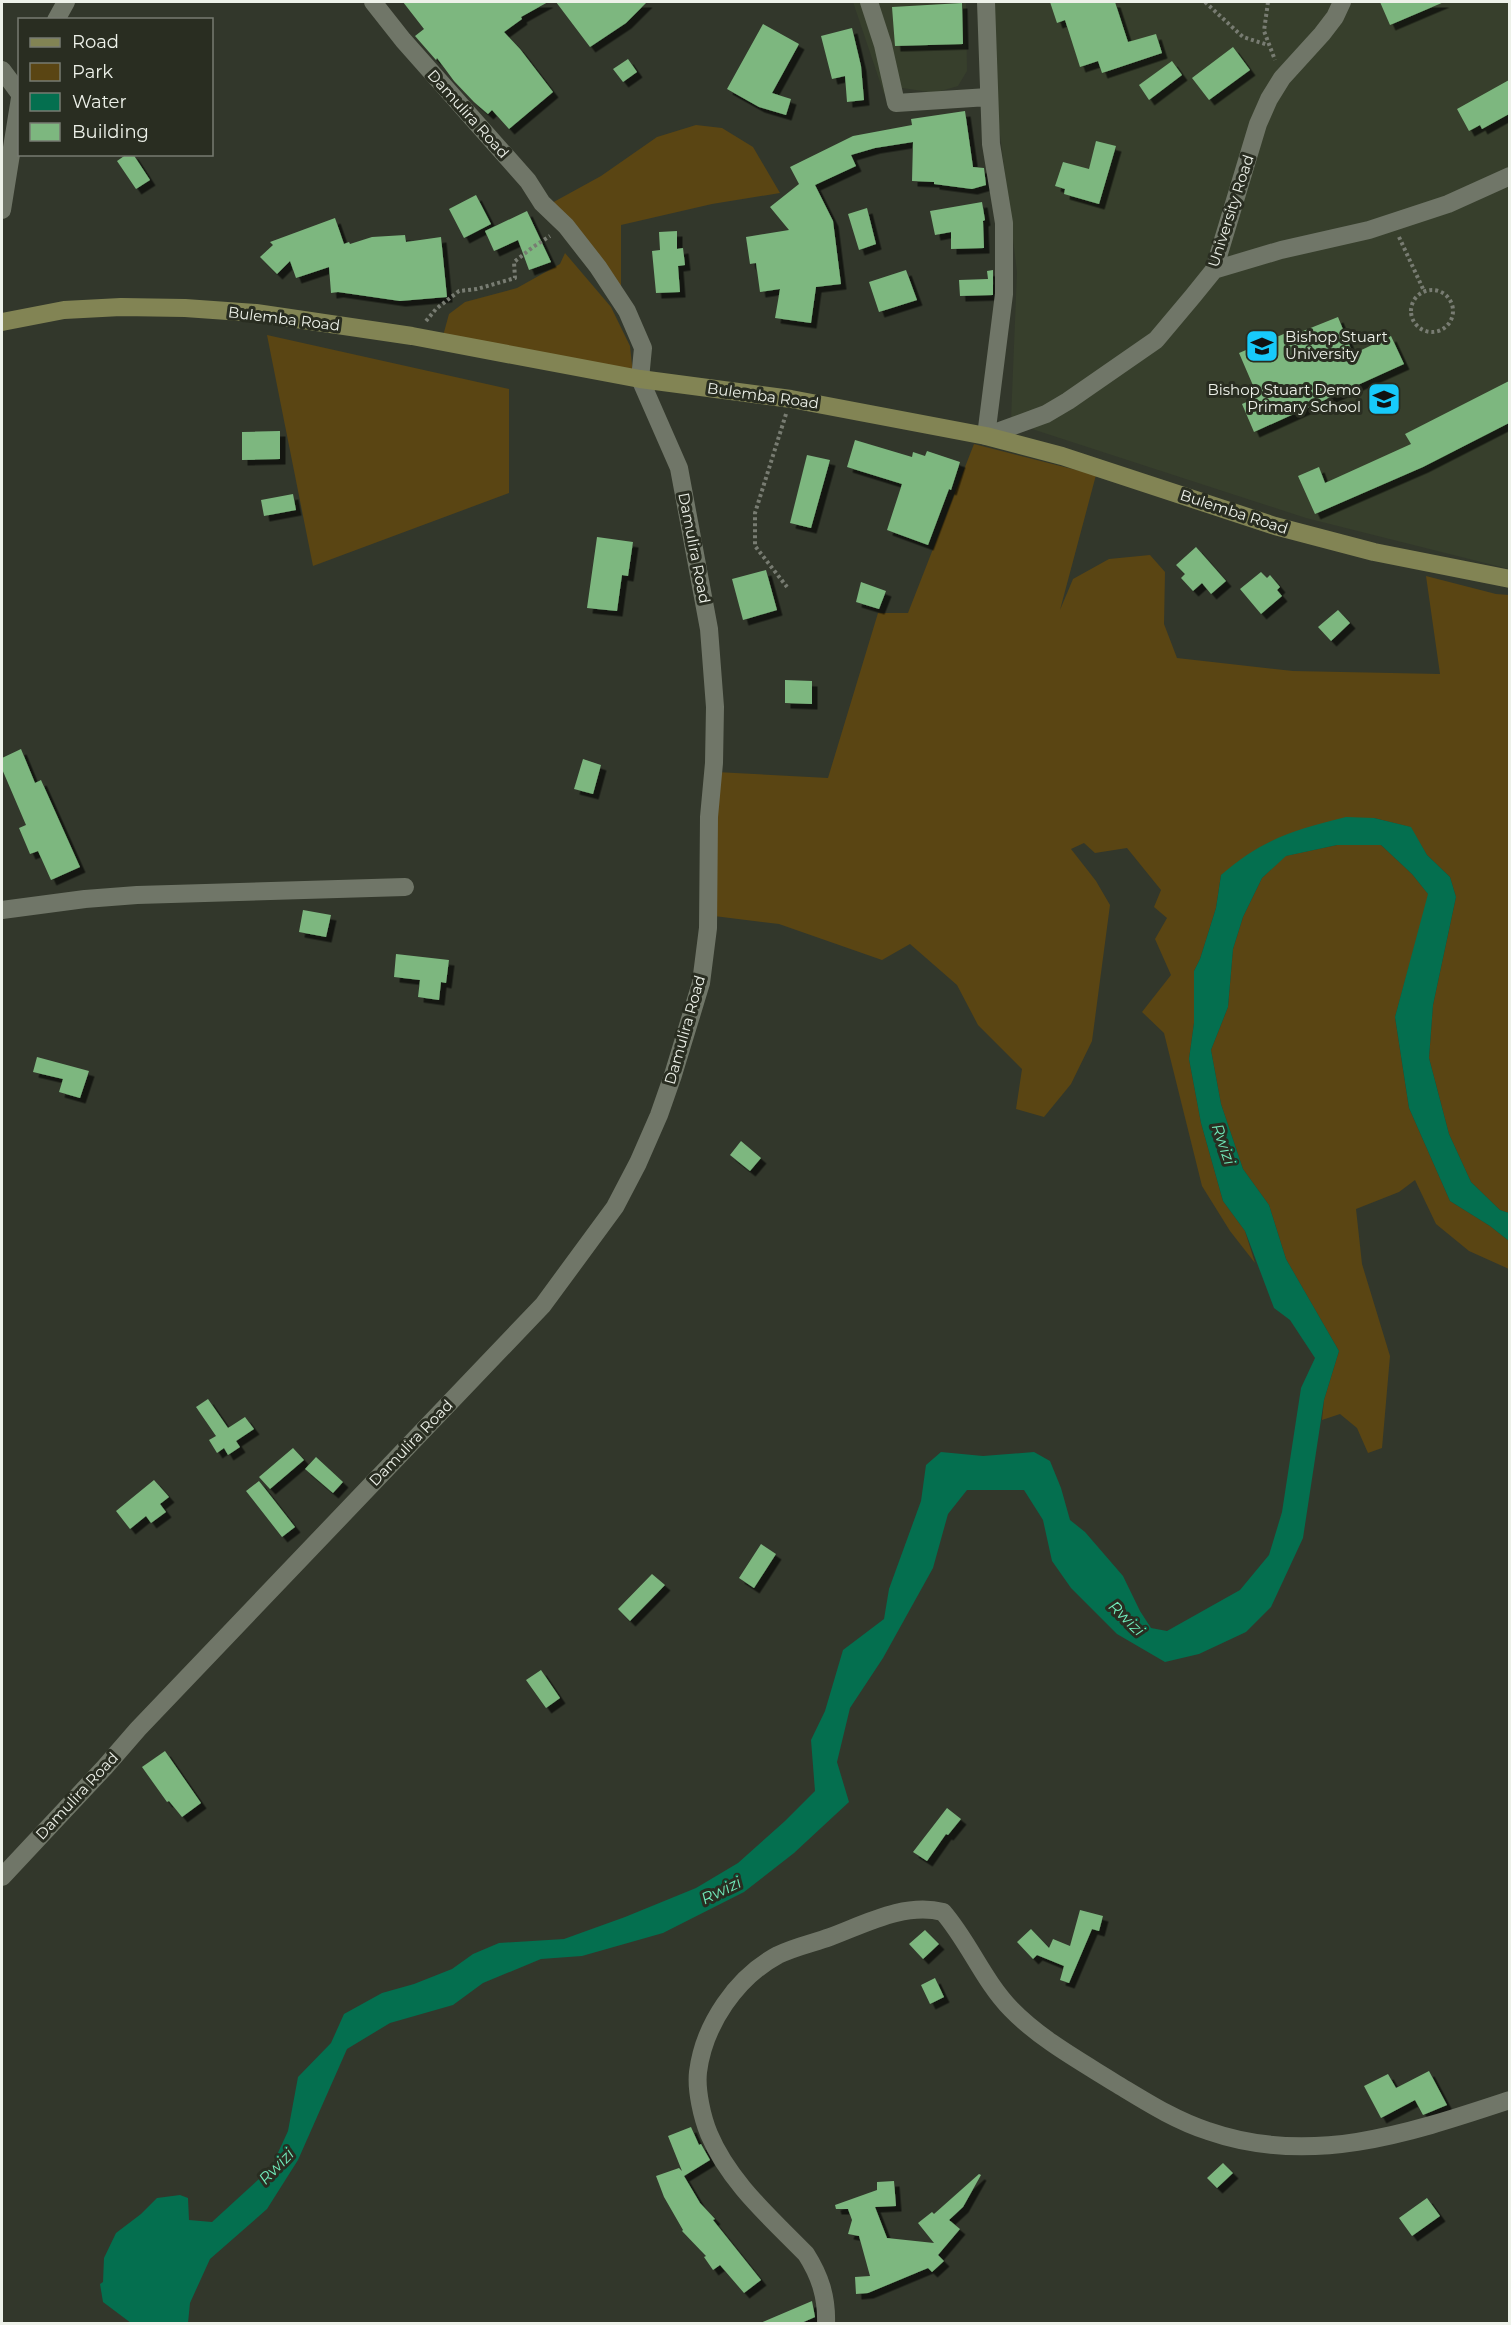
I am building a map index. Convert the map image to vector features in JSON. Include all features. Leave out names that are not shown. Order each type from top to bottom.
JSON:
[{"type":"main road","name":"Bulemba Road","points":[[2,322],[64,310],[121,307],[185,308],[256,313],[412,336],[640,379],[791,399],[986,436],[1062,456],[1275,526],[1374,552],[1509,579]]},
{"type":"street","points":[[57,18],[66,2]]},
{"type":"street","name":"Damulira Road","points":[[2,1878],[138,1729],[543,1305],[615,1207],[659,1114],[701,983],[708,928],[709,816],[714,763],[715,707],[709,629],[679,468],[640,379],[643,348],[627,311],[598,267],[566,226],[542,203],[528,181],[403,40],[373,2]]},
{"type":"street","points":[[868,2],[883,45],[896,103],[988,97]]},
{"type":"street","points":[[986,2],[991,144],[1004,223],[1004,294],[986,436]]},
{"type":"street","name":"University Road","points":[[986,436],[1055,410],[1156,340],[1214,270],[1258,124],[1269,99],[1282,78],[1335,17],[1342,2]]},
{"type":"street","points":[[2,70],[18,93]]},
{"type":"street","points":[[2,210],[18,109]]},
{"type":"street","points":[[1214,270],[1281,250],[1320,243],[1393,222],[1448,204],[1509,176]]},
{"type":"street","points":[[2,910],[137,894],[405,887]]},
{"type":"street","points":[[825,2324],[826,2307],[823,2289],[806,2254],[734,2176],[708,2133],[699,2095],[698,2072],[705,2044],[727,2000],[760,1967],[780,1955],[898,1912],[920,1909],[944,1912],[993,1988],[1031,2027],[1095,2071],[1172,2116],[1217,2134],[1265,2146],[1317,2148],[1389,2136],[1435,2125],[1509,2100]]},
{"type":"path","points":[[1205,2],[1243,36],[1269,45]]},
{"type":"path","points":[[1268,2],[1264,32],[1282,78]]},
{"type":"path","points":[[1393,222],[1424,291]]},
{"type":"path","points":[[412,336],[436,309],[459,291],[477,289],[515,278],[514,262],[532,246],[566,226]]},
{"type":"path","points":[[1438,290],[1450,299],[1454,312],[1452,319],[1443,330],[1429,333],[1416,326],[1412,320],[1410,313],[1413,300],[1424,291],[1438,290]]},
{"type":"path","points":[[787,587],[755,546],[755,513],[791,399]]},
{"type":"shaded area","points":[[853,2],[966,2],[967,71],[958,86],[934,93],[903,88],[884,94]]},
{"type":"shaded area","name":"Bishop Stuart University","points":[[994,2],[1509,2],[1509,569],[1306,518],[1035,430],[1011,419],[1017,272],[995,94]]},
{"type":"green space","points":[[696,125],[722,128],[753,147],[780,193],[712,204],[621,225],[621,291],[550,204],[601,176],[657,137]]},
{"type":"green space","points":[[565,253],[611,307],[630,346],[633,374],[441,343],[449,314],[465,302],[517,288],[560,264]]},
{"type":"green space","points":[[267,335],[509,389],[509,493],[313,566]]},
{"type":"green space","points":[[974,444],[1096,475],[1060,610],[1073,579],[1109,559],[1150,555],[1165,572],[1164,624],[1177,658],[1293,671],[1440,674],[1426,576],[1496,594],[1509,595],[1509,1213],[1500,1210],[1471,1182],[1449,1134],[1429,1058],[1433,1005],[1456,897],[1450,877],[1427,855],[1410,827],[1374,818],[1221,875],[1216,908],[1194,971],[1194,1023],[1189,1059],[1201,1123],[1223,1201],[1245,1231],[1255,1263],[1230,1231],[1202,1186],[1164,1033],[1142,1012],[1171,975],[1155,939],[1167,918],[1154,907],[1161,890],[1127,848],[1095,853],[1084,843],[1071,849],[1096,881],[1110,905],[1092,1041],[1071,1084],[1044,1117],[1016,1109],[1022,1069],[978,1025],[957,985],[910,944],[882,960],[779,924],[714,916],[716,772],[828,778],[878,613],[908,613]]},
{"type":"green space","points":[[1337,845],[1381,845],[1412,874],[1429,895],[1395,1017],[1409,1108],[1450,1201],[1509,1241],[1509,1269],[1469,1251],[1436,1224],[1415,1180],[1399,1192],[1356,1209],[1362,1264],[1390,1356],[1382,1448],[1368,1453],[1357,1428],[1340,1414],[1322,1420],[1324,1400],[1339,1351],[1286,1259],[1269,1205],[1243,1169],[1221,1104],[1211,1050],[1228,1007],[1233,949],[1243,917],[1262,878],[1285,856]]},
{"type":"water","name":"Rwizi","points":[[1346,817],[1374,818],[1411,827],[1427,855],[1450,877],[1456,897],[1433,1005],[1429,1058],[1449,1134],[1471,1182],[1500,1210],[1509,1213],[1509,1241],[1450,1201],[1409,1108],[1395,1017],[1428,894],[1412,874],[1381,845],[1337,845],[1286,856],[1262,878],[1243,917],[1233,949],[1228,1007],[1211,1050],[1221,1104],[1243,1169],[1269,1205],[1286,1259],[1339,1351],[1324,1400],[1303,1538],[1271,1607],[1246,1632],[1199,1654],[1165,1662],[1117,1634],[1071,1588],[1052,1561],[1043,1520],[1024,1490],[967,1490],[948,1514],[933,1568],[883,1658],[850,1708],[837,1762],[849,1802],[794,1853],[744,1892],[663,1933],[582,1956],[541,1959],[483,1983],[453,2005],[390,2023],[347,2049],[298,2160],[267,2209],[210,2259],[190,2303],[188,2323],[131,2323],[103,2302],[100,2284],[103,2282],[104,2258],[116,2233],[157,2198],[180,2195],[188,2198],[189,2220],[212,2222],[271,2168],[288,2131],[298,2077],[331,2043],[344,2014],[382,1993],[414,1984],[452,1969],[473,1954],[499,1943],[564,1939],[696,1888],[738,1863],[815,1791],[811,1740],[825,1711],[843,1650],[884,1619],[889,1589],[921,1501],[926,1465],[941,1452],[983,1456],[1034,1452],[1050,1461],[1070,1520],[1085,1532],[1123,1576],[1151,1628],[1167,1631],[1240,1590],[1269,1555],[1282,1512],[1301,1388],[1315,1358],[1290,1320],[1274,1308],[1245,1231],[1223,1201],[1201,1123],[1189,1059],[1194,1023],[1194,971],[1216,908],[1221,875],[1251,853],[1279,837]]},
{"type":"building","points":[[403,2],[548,2],[521,17],[522,19],[504,32],[553,92],[509,129],[492,110],[488,114],[474,102],[415,36],[424,29]]},
{"type":"building","points":[[556,2],[647,2],[626,23],[590,47]]},
{"type":"building","points":[[1050,2],[1115,2],[1128,42],[1156,34],[1162,53],[1102,73],[1098,61],[1080,67],[1065,20],[1057,23]]},
{"type":"building","points":[[1380,2],[1444,2],[1390,25]]},
{"type":"building","points":[[962,3],[963,44],[895,46],[892,7]]},
{"type":"building","points":[[763,24],[799,44],[772,93],[791,99],[786,115],[759,107],[727,89]]},
{"type":"building","points":[[852,28],[861,66],[864,100],[847,102],[845,76],[832,79],[821,36]]},
{"type":"building","points":[[1233,47],[1250,70],[1209,100],[1192,78]]},
{"type":"building","points":[[628,59],[637,72],[623,82],[613,69]]},
{"type":"building","points":[[1172,61],[1182,75],[1149,100],[1139,85]]},
{"type":"building","points":[[1509,80],[1509,114],[1482,129],[1480,125],[1469,131],[1457,109]]},
{"type":"building","points":[[965,111],[973,167],[984,168],[986,185],[972,189],[934,184],[934,182],[912,181],[913,142],[875,148],[851,155],[856,166],[815,185],[833,221],[841,284],[816,287],[811,323],[775,318],[780,289],[760,292],[756,263],[750,264],[746,237],[789,230],[770,207],[799,184],[790,167],[853,136],[912,125],[911,119]]},
{"type":"building","points":[[1096,141],[1116,146],[1099,204],[1064,194],[1065,189],[1055,186],[1063,162],[1089,169]]},
{"type":"building","points":[[124,156],[134,156],[150,180],[136,189],[117,161]]},
{"type":"building","points":[[476,195],[491,224],[464,238],[449,209]]},
{"type":"building","points":[[982,202],[985,220],[983,221],[984,248],[951,249],[951,232],[935,235],[930,211]]},
{"type":"building","points":[[867,208],[876,244],[859,250],[848,214]]},
{"type":"building","points":[[527,211],[551,262],[529,270],[518,240],[494,251],[485,231]]},
{"type":"building","points":[[335,218],[344,244],[372,237],[405,235],[406,242],[441,237],[447,297],[400,301],[331,293],[329,267],[296,278],[290,261],[277,274],[260,257],[273,245],[270,242]]},
{"type":"building","points":[[677,231],[677,249],[683,248],[685,265],[678,266],[680,292],[656,293],[652,251],[660,250],[659,232]]},
{"type":"building","points":[[906,270],[917,300],[879,312],[869,282]]},
{"type":"building","points":[[993,270],[993,295],[960,296],[959,280],[988,279],[987,271]]},
{"type":"building","points":[[1338,317],[1353,354],[1391,336],[1404,364],[1254,432],[1242,404],[1258,397],[1239,353],[1286,333],[1288,337]]},
{"type":"building","points":[[1509,381],[1509,423],[1423,467],[1315,514],[1298,476],[1319,467],[1325,483],[1411,444],[1405,434]]},
{"type":"building","points":[[280,431],[280,459],[242,460],[242,432]]},
{"type":"building","points":[[855,440],[912,457],[913,452],[925,456],[927,451],[960,462],[928,545],[887,530],[902,484],[847,467]]},
{"type":"building","points":[[807,455],[830,460],[811,528],[790,523]]},
{"type":"building","points":[[293,494],[296,510],[264,516],[261,500]]},
{"type":"building","points":[[597,537],[633,542],[628,576],[622,575],[617,611],[587,608]]},
{"type":"building","points":[[1196,547],[1226,581],[1211,594],[1202,583],[1193,591],[1181,578],[1185,574],[1176,565]]},
{"type":"building","points":[[766,570],[777,610],[743,620],[732,579]]},
{"type":"building","points":[[1261,572],[1267,578],[1270,575],[1280,587],[1277,590],[1282,596],[1261,614],[1240,589]]},
{"type":"building","points":[[861,582],[886,591],[879,609],[856,602]]},
{"type":"building","points":[[1338,610],[1350,623],[1331,641],[1318,627]]},
{"type":"building","points":[[785,680],[812,681],[812,704],[785,703]]},
{"type":"building","points":[[21,749],[35,783],[41,780],[80,867],[51,880],[38,851],[30,854],[19,828],[26,825],[2,769],[2,758]]},
{"type":"building","points":[[583,759],[601,765],[593,794],[574,789]]},
{"type":"building","points":[[303,910],[331,915],[326,937],[299,932]]},
{"type":"building","points":[[396,954],[449,960],[446,983],[441,982],[439,1000],[418,997],[420,980],[394,977]]},
{"type":"building","points":[[37,1057],[89,1071],[80,1098],[59,1092],[63,1079],[33,1072]]},
{"type":"building","points":[[741,1141],[761,1158],[750,1171],[730,1155]]},
{"type":"building","points":[[208,1399],[228,1428],[245,1417],[254,1429],[236,1441],[240,1447],[228,1455],[224,1448],[217,1453],[209,1440],[216,1436],[196,1407]]},
{"type":"building","points":[[293,1448],[304,1460],[270,1489],[259,1477]]},
{"type":"building","points":[[316,1457],[343,1482],[333,1493],[305,1469]]},
{"type":"building","points":[[154,1480],[169,1497],[160,1504],[166,1512],[151,1523],[146,1516],[130,1529],[116,1511]]},
{"type":"building","points":[[259,1481],[295,1527],[282,1537],[246,1491]]},
{"type":"building","points":[[761,1544],[776,1554],[754,1588],[739,1578]]},
{"type":"building","points":[[652,1574],[665,1585],[630,1621],[618,1609]]},
{"type":"building","points":[[541,1670],[560,1698],[546,1708],[526,1680]]},
{"type":"building","points":[[165,1751],[201,1803],[182,1817],[169,1801],[167,1802],[142,1767]]},
{"type":"building","points":[[947,1808],[961,1819],[948,1835],[946,1834],[927,1861],[913,1852]]},
{"type":"building","points":[[1080,1910],[1103,1916],[1099,1931],[1092,1929],[1069,1983],[1060,1980],[1064,1966],[1037,1955],[1033,1959],[1017,1942],[1031,1929],[1049,1948],[1053,1939],[1070,1946]]},
{"type":"building","points":[[925,1930],[939,1944],[923,1959],[909,1944]]},
{"type":"building","points":[[935,1978],[944,1997],[930,2004],[921,1985]]},
{"type":"building","points":[[1429,2071],[1447,2105],[1423,2115],[1415,2100],[1381,2118],[1364,2086],[1388,2074],[1396,2088]]},
{"type":"building","points":[[691,2127],[699,2145],[701,2144],[710,2160],[684,2176],[700,2203],[715,2219],[713,2220],[761,2280],[744,2293],[720,2265],[713,2270],[704,2257],[706,2256],[682,2231],[656,2176],[679,2168],[682,2171],[668,2136]]},
{"type":"building","points":[[1223,2163],[1233,2173],[1217,2188],[1207,2178]]},
{"type":"building","points":[[979,2174],[981,2175],[963,2207],[949,2220],[960,2229],[938,2255],[944,2261],[932,2272],[928,2268],[868,2293],[856,2294],[855,2277],[870,2276],[859,2236],[848,2234],[852,2220],[848,2209],[836,2209],[835,2205],[877,2190],[877,2182],[894,2181],[896,2206],[875,2207],[887,2238],[934,2243],[918,2223],[932,2212],[934,2214]]},
{"type":"building","points":[[1427,2198],[1440,2216],[1412,2236],[1399,2218]]},
{"type":"building","points":[[812,2301],[815,2317],[799,2324],[758,2324]]},
{"type":"place","name":"Bishop Stuart University","points":[[1262,346]]},
{"type":"place","name":"Bishop Stuart Demo Primary School","points":[[1384,399]]}]
